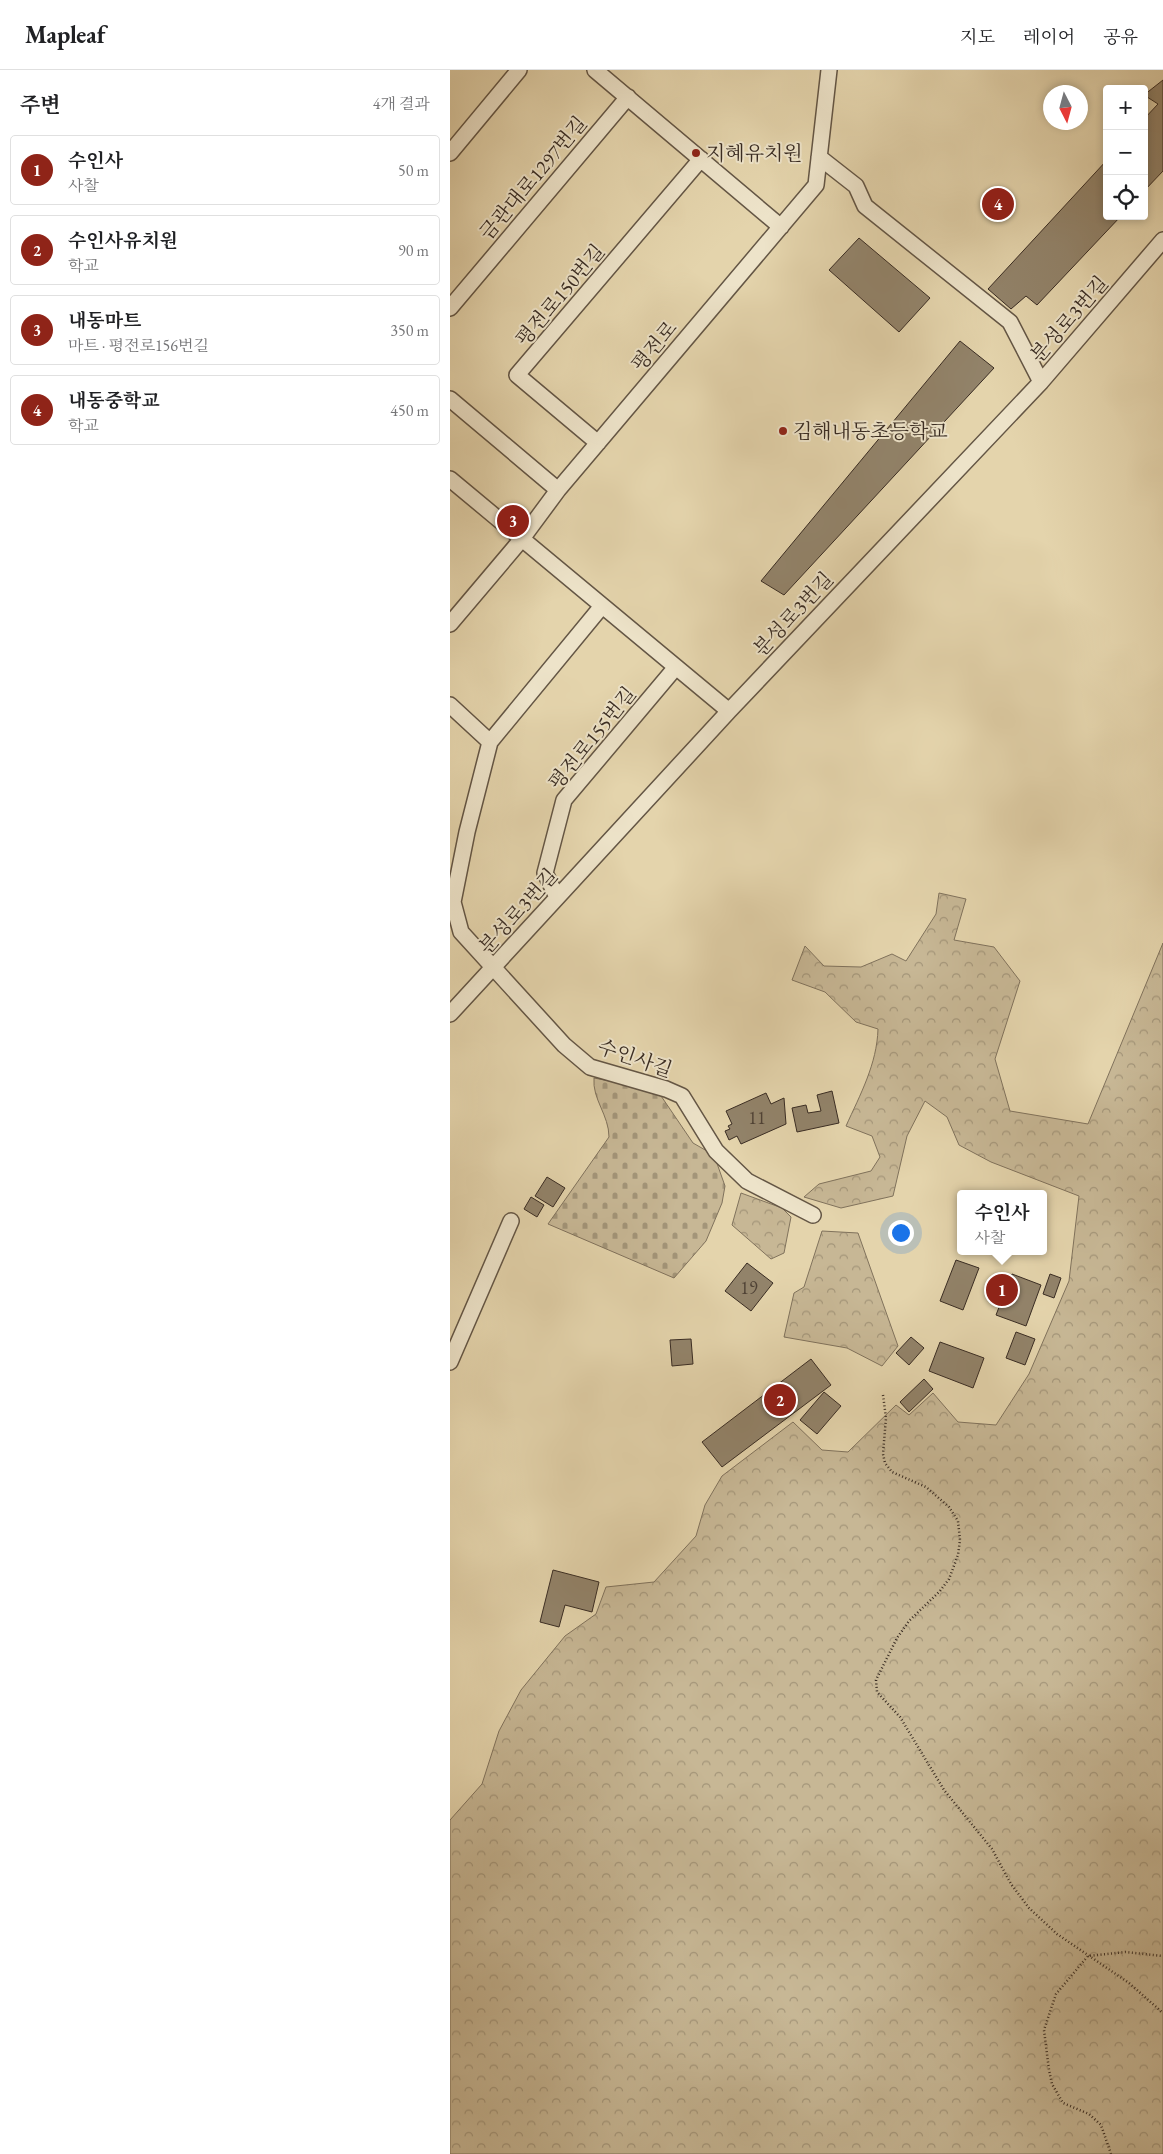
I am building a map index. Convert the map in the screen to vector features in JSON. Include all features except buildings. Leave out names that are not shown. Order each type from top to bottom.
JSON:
[{"type":"street","points":[[450,153],[518,70]]},
{"type":"street","points":[[595,70],[781,227]]},
{"type":"street","name":"평전로","points":[[450,624],[521,540],[558,490],[816,185],[829,70]]},
{"type":"street","name":"금관대로1297번길","points":[[450,308],[628,97]]},
{"type":"street","points":[[819,157],[856,186],[864,206],[1010,322],[1041,382]]},
{"type":"street","name":"평전로150번길","points":[[598,443],[517,375],[701,159]]},
{"type":"street","name":"분성로3번길","points":[[450,1014],[729,711],[1041,382],[1163,240]]},
{"type":"street","points":[[450,399],[558,490]]},
{"type":"street","points":[[450,480],[729,711]]},
{"type":"street","points":[[450,705],[490,742],[602,606]]},
{"type":"street","name":"평전로155번길","points":[[557,897],[545,873],[564,800],[676,668]]},
{"type":"street","name":"수인사길","points":[[490,742],[467,832],[453,902],[461,932],[564,1045],[590,1067],[666,1089],[682,1096],[716,1151],[747,1181],[813,1215]]},
{"type":"street","points":[[450,1362],[511,1221]]},
{"type":"path","points":[[883,1395],[886,1418],[883,1454],[885,1463],[892,1472],[926,1487],[949,1507],[958,1521],[960,1540],[958,1555],[949,1579],[940,1592],[909,1621],[897,1638],[876,1680],[877,1692],[900,1717],[944,1790],[992,1849],[1018,1895],[1042,1921],[1088,1956],[1130,1983],[1163,2013]]},
{"type":"path","points":[[1112,2154],[1101,2126],[1089,2114],[1063,2103],[1052,2084],[1044,2030],[1056,1994],[1088,1956],[1125,1952],[1163,1956]]},
{"type":"green space","points":[[939,893],[966,899],[954,940],[994,947],[1020,981],[995,1059],[1010,1111],[1088,1124],[1163,943],[1163,2154],[450,2154],[450,1820],[482,1784],[499,1731],[521,1690],[565,1636],[596,1614],[606,1587],[654,1582],[696,1536],[705,1505],[722,1476],[793,1422],[822,1450],[848,1452],[896,1405],[909,1415],[933,1393],[958,1422],[996,1425],[1029,1374],[1069,1281],[1079,1196],[991,1162],[959,1145],[947,1117],[925,1101],[907,1136],[893,1196],[841,1208],[804,1197],[819,1184],[871,1171],[880,1157],[872,1136],[846,1126],[862,1091],[875,1055],[878,1029],[856,1022],[825,992],[792,980],[805,946],[824,966],[861,967],[892,954],[906,961],[936,914]]},
{"type":"green space","points":[[594,1078],[657,1090],[693,1143],[714,1155],[725,1186],[722,1203],[706,1241],[674,1278],[548,1224],[609,1137],[606,1121],[594,1086]]},
{"type":"green space","points":[[741,1193],[782,1208],[791,1217],[784,1253],[771,1259],[732,1225]]},
{"type":"green space","points":[[822,1231],[858,1233],[898,1346],[882,1366],[847,1348],[784,1337],[794,1293],[804,1287]]},
{"type":"place","name":"지혜유치원","points":[[696,153]]},
{"type":"place","name":"내동중학교","points":[[998,204]]},
{"type":"place","name":"김해내동초등학교","points":[[783,431]]},
{"type":"place","name":"내동마트","points":[[513,521]]},
{"type":"place","name":"수인사","points":[[1002,1290]]},
{"type":"place","name":"수인사유치원","points":[[780,1400]]}]
